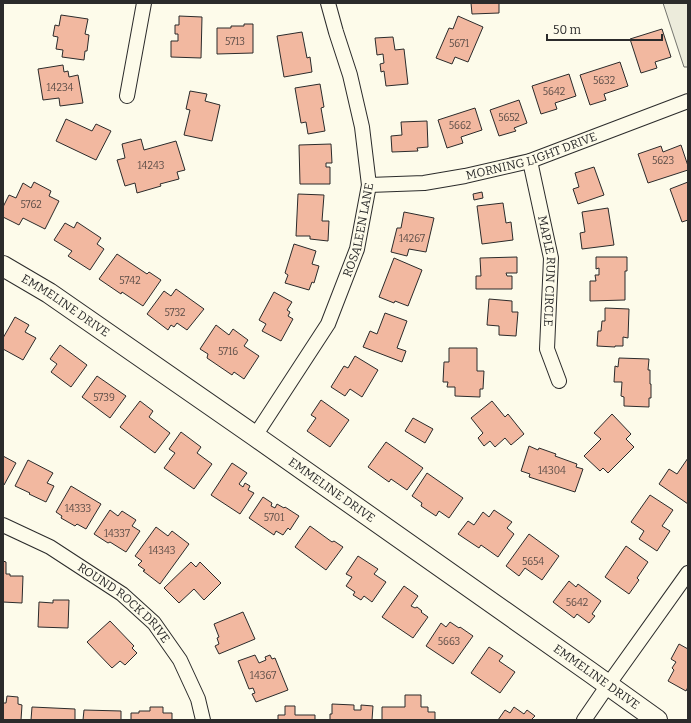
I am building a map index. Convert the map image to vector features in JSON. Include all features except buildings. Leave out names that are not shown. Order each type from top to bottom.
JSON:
[{"type":"street","points":[[127,96],[144,3]]},
{"type":"street","name":"ROSALEEN LANE","points":[[255,436],[328,324],[357,249],[369,185],[362,126],[350,75],[328,3]]},
{"type":"street","name":"MORNING LIGHT DRIVE","points":[[369,185],[424,183],[530,162],[688,101]]},
{"type":"street","name":"MAPLE RUN CIRCLE","points":[[530,162],[551,258],[547,349],[559,381]]},
{"type":"street","name":"EMMELINE DRIVE","points":[[3,266],[49,293],[255,436],[657,720]]},
{"type":"street","name":"ROUND ROCK DRIVE","points":[[3,525],[50,547],[122,594],[154,623],[180,660],[198,699],[203,720]]},
{"type":"street","points":[[584,720],[688,573]]},
{"type":"shaded area","points":[[663,3],[688,3],[688,67],[684,67]]}]
